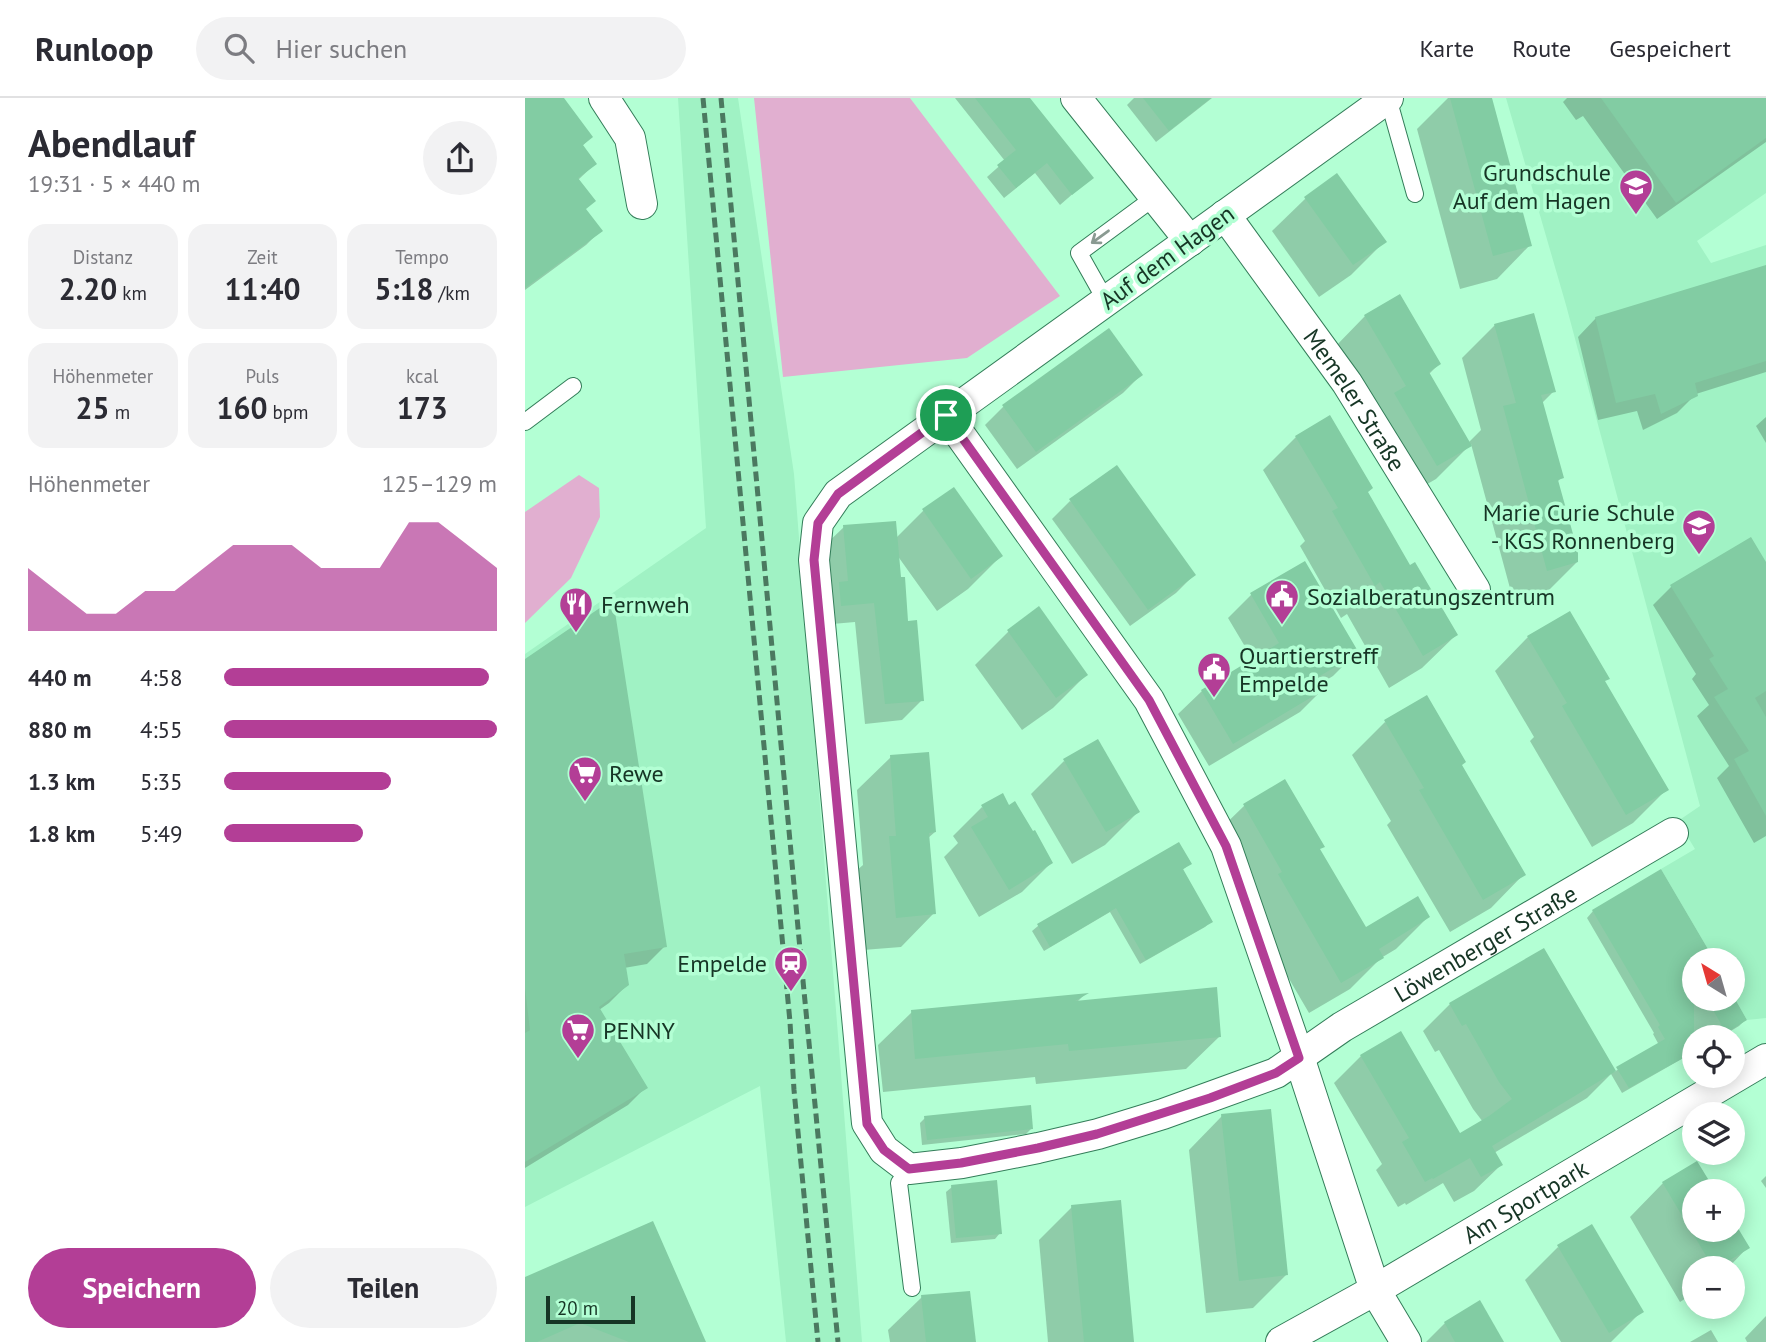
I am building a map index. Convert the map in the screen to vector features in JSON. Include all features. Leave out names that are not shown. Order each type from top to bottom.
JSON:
[{"type":"street","points":[[604,98],[630,138],[642,204]]},
{"type":"street","points":[[1076,98],[1190,241]]},
{"type":"street","name":"Auf dem Hagen","points":[[946,415],[1388,98]]},
{"type":"street","name":"Memeler Straße","points":[[1225,215],[1347,383],[1475,590]]},
{"type":"street","points":[[909,1169],[884,1150],[867,1124],[814,560],[818,523],[838,494],[946,415],[1149,700],[1226,846],[1375,1290],[1406,1342]]},
{"type":"street","name":"Löwenberger Straße","points":[[909,1169],[961,1163],[1097,1134],[1210,1098],[1276,1073],[1342,1027],[1673,833]]},
{"type":"street","name":"Am Sportpark","points":[[1281,1342],[1375,1290],[1766,1059]]},
{"type":"lane","points":[[1388,98],[1415,194]]},
{"type":"lane","points":[[1106,301],[1079,253],[1155,197]]},
{"type":"lane","points":[[525,422],[573,386]]},
{"type":"lane","points":[[909,1169],[899,1183],[912,1287]]},
{"type":"shaded area","points":[[678,98],[738,98],[794,474],[862,1342],[786,1342],[760,1086],[525,1207],[525,654],[706,528]]},
{"type":"shaded area","points":[[754,98],[910,98],[1060,296],[967,358],[783,377]]},
{"type":"shaded area","name":"Marie Curie Schule - KGS Ronnenberg","points":[[1506,98],[1766,98],[1766,193],[1697,241],[1711,263],[1766,245],[1766,1018],[1747,1020],[1742,1012],[1745,1012],[1745,948],[1707,948],[1661,869],[1695,849],[1678,821],[1700,806],[1566,305]]},
{"type":"shaded area","points":[[579,475],[599,488],[600,517],[571,578],[525,623],[525,512]]},
{"type":"building","points":[[525,98],[564,98],[593,137],[583,145],[597,164],[578,178],[596,201],[586,209],[603,231],[525,288]]},
{"type":"building","points":[[975,98],[1030,98],[1094,178],[1072,195],[1047,163],[1016,188],[997,165],[1016,150]]},
{"type":"building","points":[[1143,98],[1211,98],[1169,131]]},
{"type":"building","points":[[1450,98],[1492,98],[1532,246],[1493,256]]},
{"type":"building","points":[[1601,98],[1766,98],[1766,138],[1676,203]]},
{"type":"building","points":[[1337,173],[1387,242],[1353,265],[1304,197]]},
{"type":"building","points":[[1766,265],[1766,361],[1695,383],[1698,396],[1661,414],[1655,394],[1616,403],[1595,317]]},
{"type":"building","points":[[1400,294],[1441,364],[1429,372],[1472,446],[1437,466],[1394,393],[1406,386],[1364,315]]},
{"type":"building","points":[[1534,313],[1556,392],[1541,395],[1564,478],[1558,480],[1578,552],[1578,562],[1547,571],[1503,406],[1516,403],[1494,324]]},
{"type":"building","points":[[1109,328],[1143,375],[1036,452],[1002,405]]},
{"type":"building","points":[[1330,415],[1373,488],[1368,492],[1410,565],[1415,562],[1458,635],[1423,656],[1380,582],[1375,586],[1332,511],[1338,508],[1295,436]]},
{"type":"building","points":[[1117,465],[1196,575],[1148,610],[1069,499]]},
{"type":"building","points":[[954,487],[1003,556],[971,579],[922,509]]},
{"type":"building","points":[[896,521],[901,577],[905,577],[908,621],[917,620],[924,701],[885,704],[874,603],[841,606],[839,582],[848,581],[843,525]]},
{"type":"building","points":[[1751,537],[1766,562],[1766,691],[1755,698],[1766,717],[1766,816],[1734,759],[1749,751],[1714,697],[1728,689],[1709,659],[1714,656],[1670,585]]},
{"type":"building","points":[[1305,561],[1359,653],[1318,677],[1325,689],[1233,744],[1201,690],[1279,643],[1250,593]]},
{"type":"building","name":"Rewe","points":[[613,599],[667,947],[624,954],[629,985],[599,1007],[648,1088],[525,1162],[525,1033],[530,1030],[525,988],[525,659]]},
{"type":"building","points":[[1039,606],[1088,675],[1056,698],[1007,630]]},
{"type":"building","points":[[1570,611],[1610,679],[1605,681],[1669,790],[1626,815],[1562,706],[1567,703],[1527,636]]},
{"type":"building","points":[[1427,695],[1466,762],[1462,765],[1526,875],[1483,900],[1419,790],[1424,788],[1384,720]]},
{"type":"building","points":[[1098,739],[1140,812],[1106,832],[1063,759]]},
{"type":"building","points":[[929,752],[936,832],[929,833],[936,914],[896,918],[889,836],[896,836],[890,755]]},
{"type":"building","points":[[1285,779],[1325,847],[1320,849],[1366,927],[1418,896],[1430,917],[1379,949],[1384,958],[1341,983],[1278,874],[1282,872],[1243,804]]},
{"type":"building","points":[[1003,793],[1009,805],[1015,801],[1053,863],[1009,890],[971,827],[988,817],[981,805]]},
{"type":"building","points":[[1179,842],[1192,864],[1183,869],[1213,922],[1146,960],[1116,908],[1050,947],[1037,924]]},
{"type":"building","points":[[1661,869],[1707,948],[1682,948],[1682,1012],[1694,1012],[1694,1025],[1682,1025],[1682,1059],[1629,1088],[1616,1067],[1665,1039],[1658,1027],[1660,1025],[1592,910]]},
{"type":"building","points":[[1544,948],[1616,1071],[1492,1146],[1503,1165],[1481,1177],[1470,1158],[1425,1182],[1402,1142],[1409,1138],[1360,1055],[1401,1031],[1460,1133],[1512,1099],[1499,1082],[1466,1024],[1462,1026],[1449,1003]]},
{"type":"building","points":[[1217,987],[1221,1037],[1069,1051],[1068,1044],[915,1059],[911,1010],[1089,993],[1075,1001]]},
{"type":"building","points":[[1714,1012],[1742,1012],[1747,1020],[1739,1025],[1722,1025]]},
{"type":"building","points":[[1031,1105],[1033,1129],[927,1140],[924,1116]]},
{"type":"building","points":[[1271,1109],[1288,1275],[1239,1281],[1221,1114]]},
{"type":"building","points":[[1690,1165],[1699,1165],[1708,1179],[1682,1179],[1682,1215],[1662,1182]]},
{"type":"building","points":[[997,1180],[1002,1234],[956,1238],[951,1185]]},
{"type":"building","points":[[1121,1200],[1134,1342],[1084,1342],[1071,1205]]},
{"type":"building","points":[[653,1221],[706,1342],[629,1342],[580,1323],[537,1342],[525,1342],[525,1277]]},
{"type":"building","points":[[1592,1224],[1644,1312],[1609,1333],[1557,1245]]},
{"type":"building","points":[[1745,1240],[1750,1248],[1737,1256],[1706,1256],[1698,1242],[1745,1242]]},
{"type":"building","points":[[970,1291],[976,1342],[926,1342],[921,1295]]},
{"type":"building","points":[[1480,1300],[1504,1342],[1455,1342],[1444,1322]]},
{"type":"railway","points":[[703,98],[818,1342]]},
{"type":"railway","points":[[721,98],[838,1342]]},
{"type":"place","name":"Grundschule Auf dem Hagen","points":[[1636,216]]},
{"type":"place","name":"Marie Curie Schule - KGS Ronnenberg","points":[[1699,556]]},
{"type":"place","name":"Sozialberatungszentrum","points":[[1282,626]]},
{"type":"place","name":"Fernweh","points":[[576,634]]},
{"type":"place","name":"Quartierstreff Empelde","points":[[1214,699]]},
{"type":"place","name":"Rewe","points":[[585,803]]},
{"type":"place","name":"Empelde","points":[[791,993]]},
{"type":"place","name":"PENNY","points":[[578,1060]]},
{"type":"route","points":[[946,415],[1149,700],[1226,846],[1299,1058],[1276,1073],[1210,1098],[1097,1134],[961,1163],[909,1169],[884,1150],[867,1124],[814,560],[818,523],[838,494],[946,415]]}]
